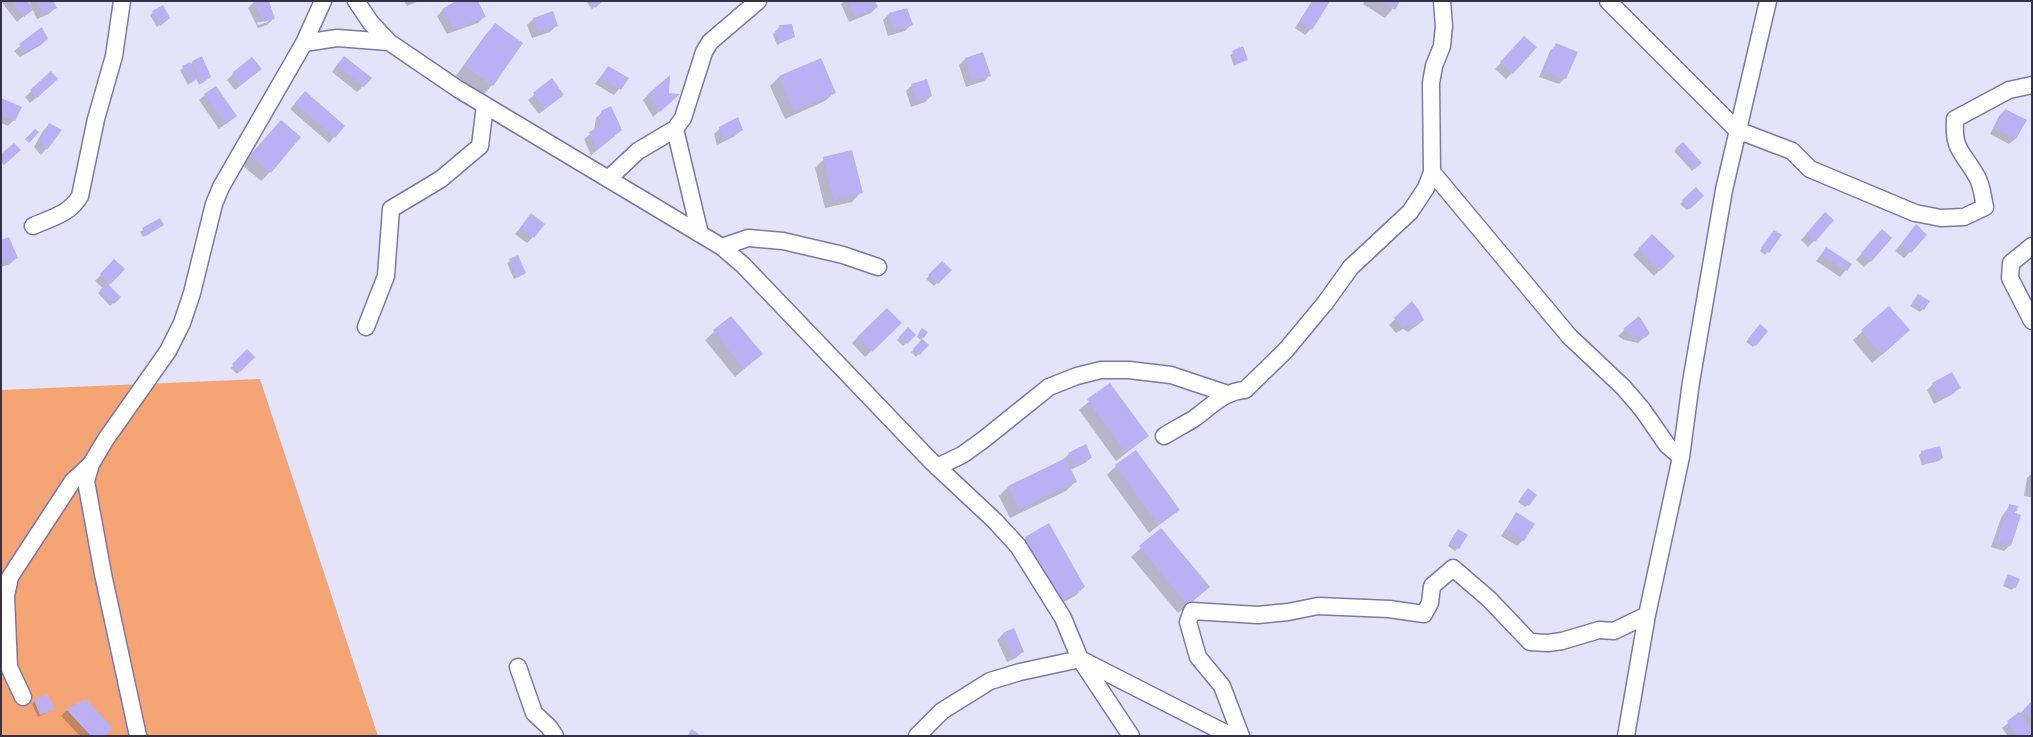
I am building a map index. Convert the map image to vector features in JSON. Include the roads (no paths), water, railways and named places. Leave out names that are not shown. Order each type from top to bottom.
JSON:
[{"type":"street","points":[[33,226],[68,211],[80,196],[96,119],[114,56],[122,1]]},
{"type":"street","points":[[138,736],[103,574],[86,481],[92,464],[106,439],[168,351],[182,323],[192,292],[214,204],[304,43],[323,1]]},
{"type":"street","points":[[356,1],[371,23],[389,42],[485,105],[722,246],[743,265],[937,467],[995,521],[1018,546],[1063,618],[1080,660],[1131,736]]},
{"type":"street","points":[[608,179],[638,151],[675,129],[683,118],[704,52],[710,42],[758,1]]},
{"type":"street","points":[[1164,436],[1228,394],[1237,390],[1246,390],[1286,350],[1339,285],[1351,267],[1410,212],[1426,188],[1432,172],[1431,83],[1442,46],[1444,26],[1442,1]]},
{"type":"street","points":[[1608,1],[1737,130],[1792,151],[1810,169],[1915,213],[1941,218],[1964,217],[1985,207],[1978,178],[1959,150],[1954,137],[1955,119],[2009,90],[2032,85]]},
{"type":"street","points":[[1626,736],[1647,615],[1681,457],[1696,354],[1724,190],[1768,1]]},
{"type":"street","points":[[304,43],[337,38],[389,42]]},
{"type":"street","points":[[366,327],[386,276],[391,209],[441,179],[480,146],[485,105]]},
{"type":"street","points":[[675,129],[700,234]]},
{"type":"street","points":[[1432,172],[1569,336],[1623,387],[1642,409],[1666,445],[1681,457]]},
{"type":"street","points":[[722,246],[748,238],[783,241],[843,255],[878,267]]},
{"type":"street","points":[[2032,246],[2010,263],[2010,278],[2032,321]]},
{"type":"street","points":[[937,467],[962,455],[983,440],[1049,387],[1076,376],[1101,370],[1129,370],[1171,375],[1228,394]]},
{"type":"street","points":[[23,697],[9,667],[6,596],[10,577],[72,482],[92,464]]},
{"type":"street","points":[[1241,736],[1222,686],[1198,657],[1188,622],[1192,611],[1258,615],[1318,606],[1389,609],[1424,614],[1430,603],[1432,586],[1453,568],[1489,599],[1530,642],[1548,643],[1599,630],[1614,631],[1647,615]]},
{"type":"street","points":[[917,736],[942,710],[990,681],[1080,660],[1231,736]]},
{"type":"street","points":[[518,667],[534,713],[549,727],[555,736]]}]
